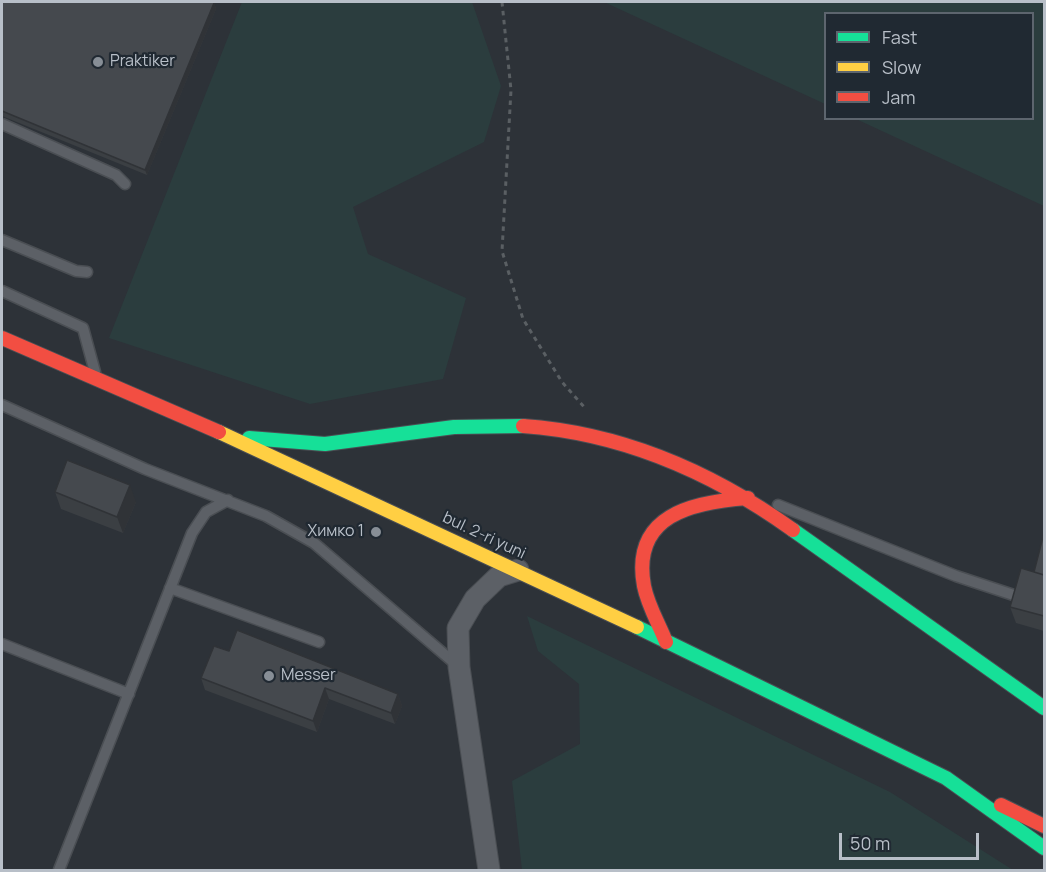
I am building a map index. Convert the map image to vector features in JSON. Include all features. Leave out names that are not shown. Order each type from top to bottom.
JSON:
[{"type":"main road","name":"bul. 2-ri yuni","points":[[2,338],[230,437],[518,570],[946,778]]},
{"type":"main road","points":[[230,437],[334,443],[473,425],[566,430],[650,451],[700,472],[748,498],[1044,708]]},
{"type":"main road","points":[[666,642],[644,585],[642,570],[646,542],[669,515],[682,507],[721,499],[748,498]]},
{"type":"main road","points":[[946,778],[1044,826]]},
{"type":"main road","points":[[946,778],[1044,848]]},
{"type":"street","points":[[489,870],[459,667],[458,628],[475,599],[499,576],[518,570]]},
{"type":"lane","points":[[2,124],[116,175],[125,184]]},
{"type":"lane","points":[[2,240],[76,271],[87,272]]},
{"type":"lane","points":[[2,291],[83,328],[98,381]]},
{"type":"lane","points":[[2,405],[145,469],[266,516],[314,543],[459,667]]},
{"type":"lane","points":[[748,498],[792,508],[956,576],[1044,605]]},
{"type":"lane","points":[[59,870],[192,533],[206,512],[228,500]]},
{"type":"lane","points":[[170,588],[319,642]]},
{"type":"lane","points":[[2,644],[129,694]]},
{"type":"path","points":[[502,2],[511,90],[502,250],[523,319],[562,382],[592,415]]},
{"type":"shaded area","points":[[242,2],[472,2],[501,86],[484,142],[353,207],[368,254],[466,298],[443,379],[310,404],[109,338]]},
{"type":"shaded area","points":[[604,2],[1044,2],[1044,206],[858,120],[1034,120],[1034,12],[824,12],[824,104]]},
{"type":"shaded area","points":[[527,616],[890,792],[1013,870],[522,870],[512,781],[580,744],[579,684],[538,651]]},
{"type":"building","name":"Praktiker","points":[[2,2],[214,2],[145,170],[2,111]]},
{"type":"building","points":[[67,460],[130,485],[117,517],[55,492]]},
{"type":"building","points":[[1044,533],[1044,575],[1034,572]]},
{"type":"building","points":[[1021,568],[1044,575],[1044,616],[1010,607]]},
{"type":"building","name":"Messer","points":[[237,630],[398,694],[391,713],[325,688],[313,721],[201,678],[214,646],[229,651]]},
{"type":"traffic: fast","points":[[249,438],[325,444],[454,427],[523,426]]},
{"type":"traffic: fast","points":[[793,530],[1044,708]]},
{"type":"traffic: fast","points":[[637,627],[946,778],[1044,848]]},
{"type":"traffic: slow","points":[[219,432],[637,627]]},
{"type":"traffic: jam","points":[[2,338],[219,432]]},
{"type":"traffic: jam","points":[[523,426],[596,437],[665,459],[731,490],[793,530]]},
{"type":"traffic: jam","points":[[666,642],[644,586],[642,562],[647,543],[656,528],[670,517],[687,509],[706,503],[748,498]]},
{"type":"traffic: jam","points":[[1001,805],[1044,826]]},
{"type":"place","name":"Praktiker","points":[[98,62]]},
{"type":"place","name":"Химко 1","points":[[376,532]]},
{"type":"place","name":"Messer","points":[[269,676]]}]
